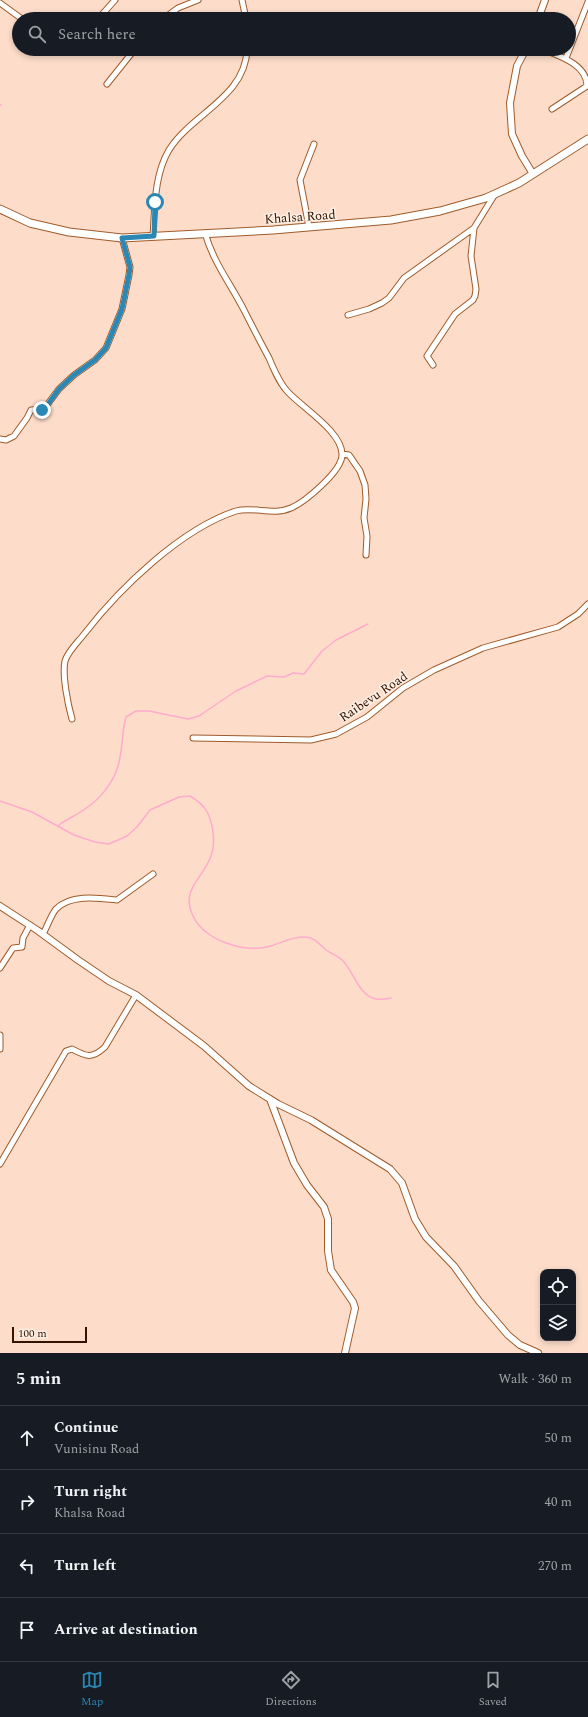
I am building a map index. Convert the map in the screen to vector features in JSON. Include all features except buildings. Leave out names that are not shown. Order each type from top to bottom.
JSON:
[{"type":"main road","name":"Khalsa Road","points":[[0,210],[30,223],[69,232],[122,238],[309,227],[391,220],[440,211],[486,198],[519,183],[588,139]]},
{"type":"street","points":[[104,12],[115,0]]},
{"type":"street","points":[[173,12],[178,8],[198,0]]},
{"type":"street","points":[[242,0],[245,12]]},
{"type":"street","points":[[541,12],[545,0]]},
{"type":"street","points":[[576,33],[588,2]]},
{"type":"street","points":[[0,3],[12,12]]},
{"type":"street","points":[[107,84],[129,56]]},
{"type":"street","points":[[154,236],[155,202],[160,171],[169,150],[182,134],[228,94],[244,66],[246,56]]},
{"type":"street","points":[[522,56],[517,66],[510,103],[512,134],[522,156],[533,174]]},
{"type":"street","points":[[552,109],[587,86],[587,80],[576,66],[566,58],[561,56]]},
{"type":"street","points":[[309,227],[300,180],[314,144]]},
{"type":"street","points":[[348,315],[369,309],[382,303],[389,298],[404,278],[474,228],[496,193]]},
{"type":"street","points":[[433,365],[427,356],[428,353],[455,314],[473,300],[476,293],[471,256],[474,228]]},
{"type":"street","points":[[72,719],[68,705],[66,661],[74,647],[113,600],[157,559],[208,523],[237,511],[253,509],[283,511],[296,506],[314,492],[341,463],[342,454],[340,446],[331,433],[294,398],[282,383],[236,295],[213,258],[205,233]]},
{"type":"street","points":[[0,439],[6,440],[12,438],[27,418],[30,411],[35,409],[44,409],[59,389],[74,375],[95,360],[106,348],[122,309],[129,275],[130,267],[122,238]]},
{"type":"street","points":[[342,454],[349,455],[352,458],[360,471],[365,485],[366,499],[364,518],[367,536],[366,554]]},
{"type":"street","name":"Raibevu Road","points":[[193,738],[311,740],[336,734],[367,717],[403,688],[443,666],[483,648],[558,627],[578,614],[588,604]]},
{"type":"street","points":[[43,934],[56,909],[69,901],[93,898],[117,900],[153,874]]},
{"type":"street","points":[[0,906],[30,925],[78,960],[136,995],[204,1046],[249,1086],[311,1120],[383,1164],[396,1174],[406,1191],[415,1219],[426,1237],[454,1266],[479,1301],[508,1336],[520,1345],[538,1353]]},
{"type":"street","points":[[0,968],[13,948],[22,947],[23,938],[30,925]]},
{"type":"street","points":[[0,1164],[66,1051],[72,1049],[87,1056],[92,1056],[101,1051],[105,1047],[136,995]]},
{"type":"street","points":[[0,1035],[0,1049]]},
{"type":"street","points":[[270,1098],[294,1163],[307,1185],[324,1207],[328,1219],[328,1251],[331,1270],[353,1302],[355,1308],[345,1353]]},
{"type":"waterway","points":[[59,825],[98,799],[112,780],[116,772],[121,752],[126,717],[136,711],[149,711],[188,719],[199,716],[236,691],[267,676],[284,677],[293,673],[304,674],[322,651],[336,640],[368,624]]},
{"type":"waterway","points":[[0,801],[32,812],[74,835],[95,842],[109,844],[127,836],[137,827],[150,810],[179,797],[190,796],[202,805],[207,812],[211,821],[214,837],[214,845],[211,856],[194,884],[189,898],[193,916],[199,925],[215,938],[226,943],[247,948],[267,947],[300,937],[311,938],[327,951],[341,959],[361,989],[370,997],[376,999],[391,998]]},
{"type":"route","points":[[42,410],[46,407],[59,389],[74,375],[95,360],[106,348],[122,309],[129,275],[130,267],[122,238],[154,236],[155,202]]}]
